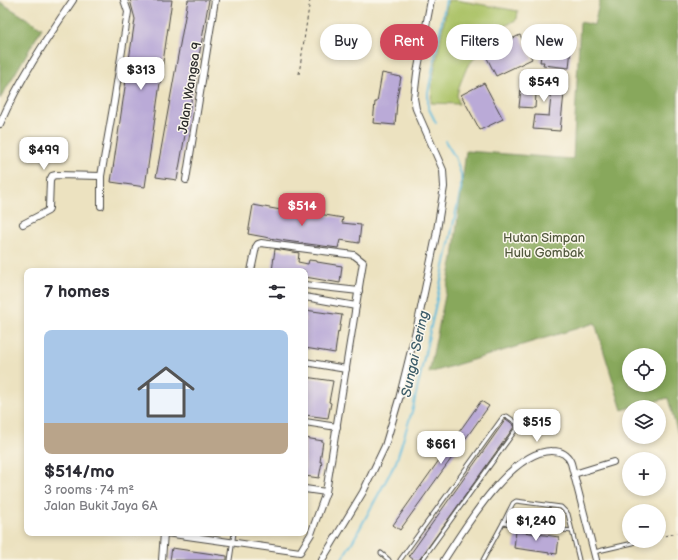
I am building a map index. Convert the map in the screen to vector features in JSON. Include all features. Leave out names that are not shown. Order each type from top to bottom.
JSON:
[{"type":"street","points":[[0,124],[39,52],[73,0]]},
{"type":"street","points":[[101,206],[101,176],[128,12],[124,0]]},
{"type":"street","name":"Jalan Wangsa 9","points":[[186,180],[215,0]]},
{"type":"street","points":[[322,560],[363,492],[385,446],[399,399],[418,322],[436,236],[444,186],[442,170],[416,109],[414,98],[417,73],[431,0]]},
{"type":"street","points":[[23,224],[48,211],[50,180],[52,176],[101,176]]},
{"type":"street","points":[[185,536],[300,552],[311,534],[326,492],[363,262],[354,255],[261,242],[258,244],[252,268]]},
{"type":"street","points":[[308,285],[359,291]]},
{"type":"street","points":[[308,298],[356,306]]},
{"type":"street","points":[[308,363],[346,369]]},
{"type":"street","points":[[308,423],[337,428]]},
{"type":"street","points":[[444,560],[470,520],[498,484],[518,465],[538,452],[555,450],[567,456],[571,463],[596,560]]},
{"type":"street","points":[[574,474],[613,462]]},
{"type":"street","points":[[308,489],[326,492]]},
{"type":"street","points":[[162,560],[165,536]]},
{"type":"lane","points":[[400,560],[503,417],[507,416],[517,423],[518,428],[422,560]]},
{"type":"lane","points":[[483,560],[513,503],[516,501],[522,501],[561,507],[568,514],[579,560]]},
{"type":"lane","points":[[503,523],[572,531]]},
{"type":"lane","points":[[230,560],[234,536]]},
{"type":"lane","points":[[594,552],[622,546]]},
{"type":"lane","points":[[381,553],[389,560]]},
{"type":"path","points":[[299,74],[310,0]]},
{"type":"path","points":[[666,536],[678,533]]},
{"type":"green space","points":[[448,0],[456,0],[518,11],[517,19],[509,24],[446,24],[446,60],[473,60],[467,67],[460,84],[457,95],[459,104],[431,103],[432,84],[437,60],[438,60],[438,52]]},
{"type":"green space","name":"Hutan Simpan Hulu Gombak","points":[[600,0],[678,0],[678,435],[668,398],[660,400],[622,400],[622,410],[595,323],[429,373],[453,258],[466,151],[573,159],[580,22],[594,25]]},
{"type":"green space","points":[[0,2],[42,28],[0,99]]},
{"type":"building","points":[[130,0],[172,0],[145,187],[111,182],[135,19]]},
{"type":"building","points":[[188,0],[209,0],[177,180],[156,177]]},
{"type":"building","points":[[520,35],[521,60],[530,60],[496,76],[488,60],[513,60],[513,38]]},
{"type":"building","points":[[540,60],[570,60],[569,68],[543,65],[544,62],[540,62]]},
{"type":"building","points":[[382,73],[401,77],[396,103],[395,125],[373,123],[375,102],[377,102]]},
{"type":"building","points":[[522,80],[565,84],[560,131],[533,129],[535,115],[549,116],[551,96],[536,94],[535,108],[519,107]]},
{"type":"building","points":[[484,83],[503,119],[480,130],[461,95]]},
{"type":"building","points":[[253,205],[343,218],[342,223],[361,225],[359,243],[340,240],[338,248],[248,234]]},
{"type":"building","points":[[275,249],[299,253],[298,262],[308,264],[309,260],[342,266],[340,283],[308,278],[308,268],[272,268]]},
{"type":"building","points":[[308,310],[342,315],[335,353],[308,348]]},
{"type":"building","points":[[308,377],[333,381],[328,418],[308,415]]},
{"type":"building","points":[[481,401],[489,406],[400,530],[393,525]]},
{"type":"building","points":[[506,419],[514,425],[514,427],[419,560],[414,560],[409,556]]},
{"type":"building","points":[[308,438],[323,441],[320,462],[322,462],[319,478],[308,476]]},
{"type":"building","points":[[516,531],[559,537],[557,554],[514,548]]},
{"type":"building","points":[[172,548],[227,556],[227,560],[170,560]]},
{"type":"waterway","name":"Sungai Sering","points":[[436,123],[428,107],[428,93],[446,0]]},
{"type":"waterway","name":"Sungai Sering","points":[[341,560],[396,462],[413,408],[461,189],[461,174],[455,157],[445,141]]}]
